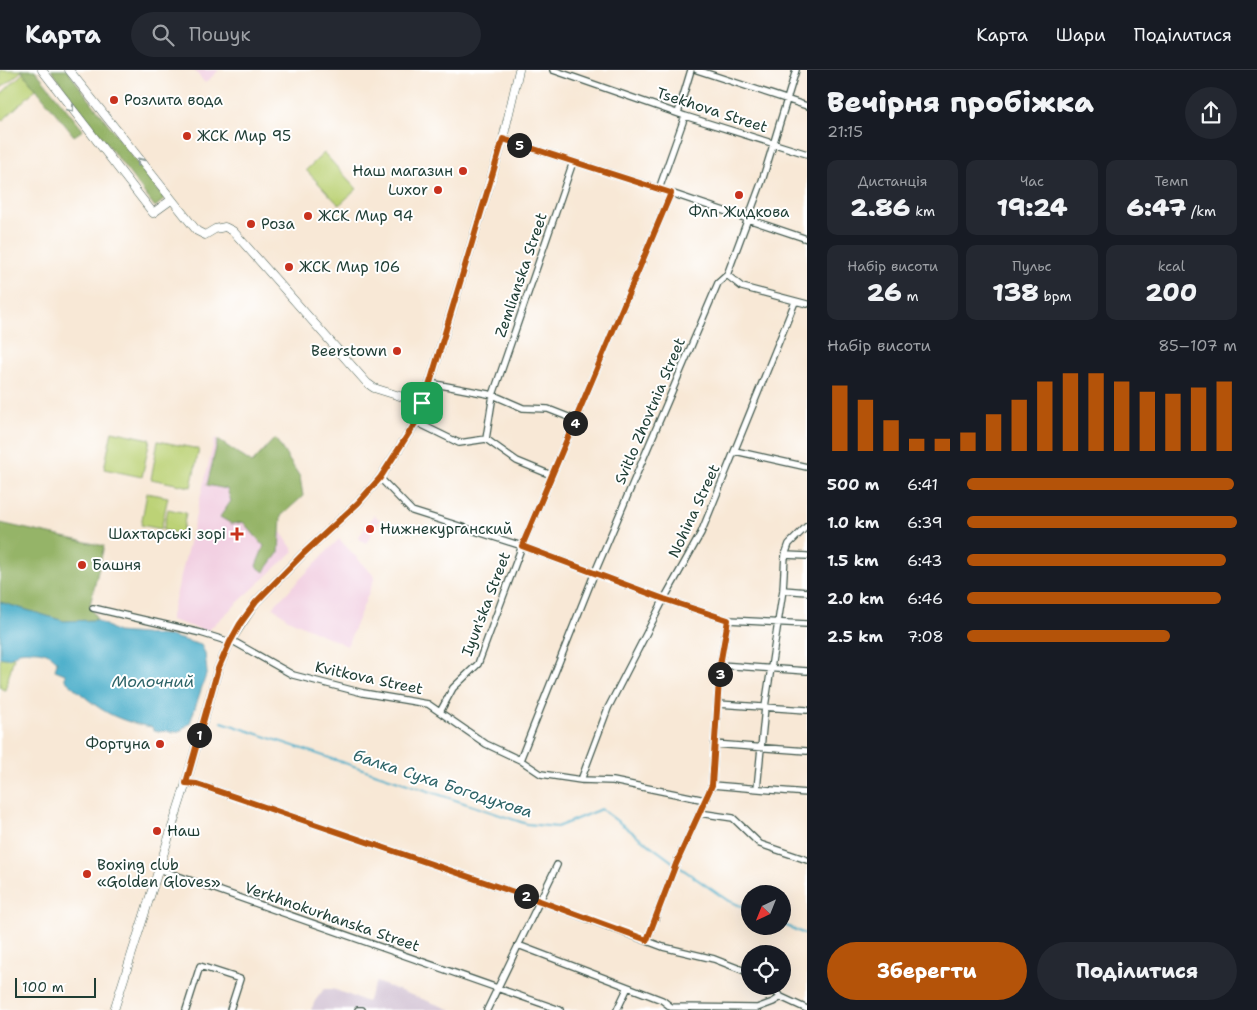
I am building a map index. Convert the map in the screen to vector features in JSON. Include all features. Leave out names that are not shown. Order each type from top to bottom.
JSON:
[{"type":"main road","points":[[42,70],[153,213],[171,200]]},
{"type":"main road","points":[[69,70],[171,200],[201,234],[205,235],[225,226],[233,231],[367,383],[374,388],[422,403]]},
{"type":"main road","points":[[114,1010],[186,783],[218,669],[230,641],[256,602],[303,554],[358,503],[380,478],[416,422],[430,383],[503,139],[519,70]]},
{"type":"street","name":"Tsekhova Street","points":[[553,70],[685,116],[807,154]]},
{"type":"street","points":[[678,113],[691,70]]},
{"type":"street","points":[[697,70],[807,106]]},
{"type":"street","name":"Svitlo Zhovtnia Street","points":[[520,760],[595,572],[718,283],[727,275],[749,220],[775,143],[796,70]]},
{"type":"street","points":[[659,189],[685,116]]},
{"type":"street","points":[[503,139],[807,239]]},
{"type":"street","name":"Zemlianska Street","points":[[486,439],[493,395],[573,162]]},
{"type":"street","name":"Iyun'ska Street","points":[[440,712],[454,688],[478,664],[551,475],[671,193]]},
{"type":"street","points":[[727,275],[742,288],[807,304]]},
{"type":"street","name":"Nohina Street","points":[[581,780],[608,708],[701,532],[794,302]]},
{"type":"street","points":[[430,383],[493,395],[523,408],[548,409],[576,420]]},
{"type":"street","points":[[416,422],[458,443],[486,439],[518,461],[551,475]]},
{"type":"street","points":[[734,451],[807,468]]},
{"type":"street","points":[[380,478],[412,511],[522,546],[664,599],[728,620],[807,624]]},
{"type":"street","points":[[757,789],[765,707],[783,590],[785,555],[789,544],[807,526]]},
{"type":"street","points":[[785,555],[807,556]]},
{"type":"street","points":[[783,590],[807,592]]},
{"type":"street","name":"Kvitkova Street","points":[[93,608],[230,641],[294,675],[363,693],[428,704],[486,744],[520,760],[541,774],[581,780],[613,781],[704,800]]},
{"type":"street","points":[[647,940],[676,864],[712,785],[720,665],[728,620]]},
{"type":"street","points":[[720,665],[807,671]]},
{"type":"street","points":[[718,704],[807,710]]},
{"type":"street","points":[[714,744],[807,751]]},
{"type":"street","points":[[186,783],[197,784],[540,901],[663,946],[714,959],[741,969]]},
{"type":"street","points":[[712,785],[807,793]]},
{"type":"street","points":[[699,813],[733,818],[760,844],[807,860]]},
{"type":"street","points":[[488,1010],[557,865]]},
{"type":"street","name":"Verkhnokurhanska Street","points":[[158,869],[560,1010]]},
{"type":"street","points":[[518,945],[662,1000],[670,1008],[757,1008],[774,1002],[781,997]]},
{"type":"street","points":[[186,1010],[200,966],[240,979],[230,1010]]},
{"type":"street","points":[[617,1010],[628,987]]},
{"type":"street","points":[[779,995],[807,1010]]},
{"type":"shaded area","points":[[194,70],[219,70],[205,83]]},
{"type":"shaded area","name":"Шахтарські зорі","points":[[215,438],[250,467],[270,516],[294,551],[207,631],[170,620]]},
{"type":"shaded area","name":"Нижнекурганский","points":[[374,515],[380,520],[366,543],[358,538]]},
{"type":"shaded area","points":[[339,539],[375,577],[347,646],[288,619],[273,607]]},
{"type":"shaded area","points":[[376,982],[452,1010],[311,1010],[324,989],[333,989],[367,1002]]},
{"type":"green space","points":[[0,70],[23,70],[0,89]]},
{"type":"green space","points":[[21,70],[35,70],[83,130],[74,136]]},
{"type":"green space","points":[[51,70],[67,70],[165,199],[155,207]]},
{"type":"green space","points":[[23,73],[36,89],[2,121],[0,119],[0,95]]},
{"type":"green space","points":[[324,153],[357,189],[339,205],[306,170]]},
{"type":"green space","points":[[112,431],[150,439],[142,477],[104,469]]},
{"type":"green space","points":[[275,438],[300,477],[303,496],[281,516],[279,552],[264,572],[256,566],[264,546],[243,522],[232,524],[220,517],[231,501],[227,489],[207,485],[218,440],[252,463]]},
{"type":"green space","points":[[158,441],[199,449],[191,487],[151,479]]},
{"type":"green space","points":[[147,493],[168,497],[161,529],[141,525]]},
{"type":"green space","points":[[168,509],[186,513],[182,534],[163,530]]},
{"type":"green space","points":[[0,523],[104,546],[90,605],[97,620],[64,621],[0,602]]},
{"type":"green space","points":[[0,657],[14,657],[5,690],[0,688]]},
{"type":"water","name":"Молочний","points":[[0,602],[64,621],[97,620],[117,632],[170,636],[201,645],[205,653],[207,672],[190,723],[179,732],[154,731],[152,727],[114,716],[95,705],[65,680],[65,674],[55,670],[57,662],[50,655],[40,651],[29,651],[19,652],[8,658],[0,657]]},
{"type":"waterway","name":"балка Суха Богодухова","points":[[222,722],[527,824],[557,827],[601,809],[674,863]]},
{"type":"waterway","name":"балка Суха Богодухова","points":[[678,866],[727,900],[741,906]]},
{"type":"waterway","name":"балка Суха Богодухова","points":[[791,928],[807,935]]},
{"type":"place","name":"Розлита вода","points":[[114,100]]},
{"type":"place","name":"ЖСК Мир 95","points":[[187,136]]},
{"type":"place","name":"Наш магазин","points":[[463,171]]},
{"type":"place","name":"Luxor","points":[[438,190]]},
{"type":"place","name":"Флп Жидкова","points":[[739,195]]},
{"type":"place","name":"ЖСК Мир 94","points":[[308,216]]},
{"type":"place","name":"Роза","points":[[251,224]]},
{"type":"place","name":"ЖСК Мир 106","points":[[289,267]]},
{"type":"place","name":"Beerstown","points":[[397,351]]},
{"type":"place","name":"Нижнекурганский","points":[[370,529]]},
{"type":"place","name":"Шахтарські зорі","points":[[237,534]]},
{"type":"place","name":"Башня","points":[[82,565]]},
{"type":"place","name":"Фортуна","points":[[160,744]]},
{"type":"place","name":"Наш","points":[[157,831]]},
{"type":"place","name":"Boxing club «Golden Gloves»","points":[[87,874]]},
{"type":"route","points":[[503,139],[671,193],[522,546],[664,599],[728,620],[720,665],[712,785],[676,864],[647,940],[540,901],[197,784],[186,783],[218,669],[240,624],[256,602],[275,582],[370,491],[394,458],[416,422],[422,403],[430,383],[503,139]]}]
